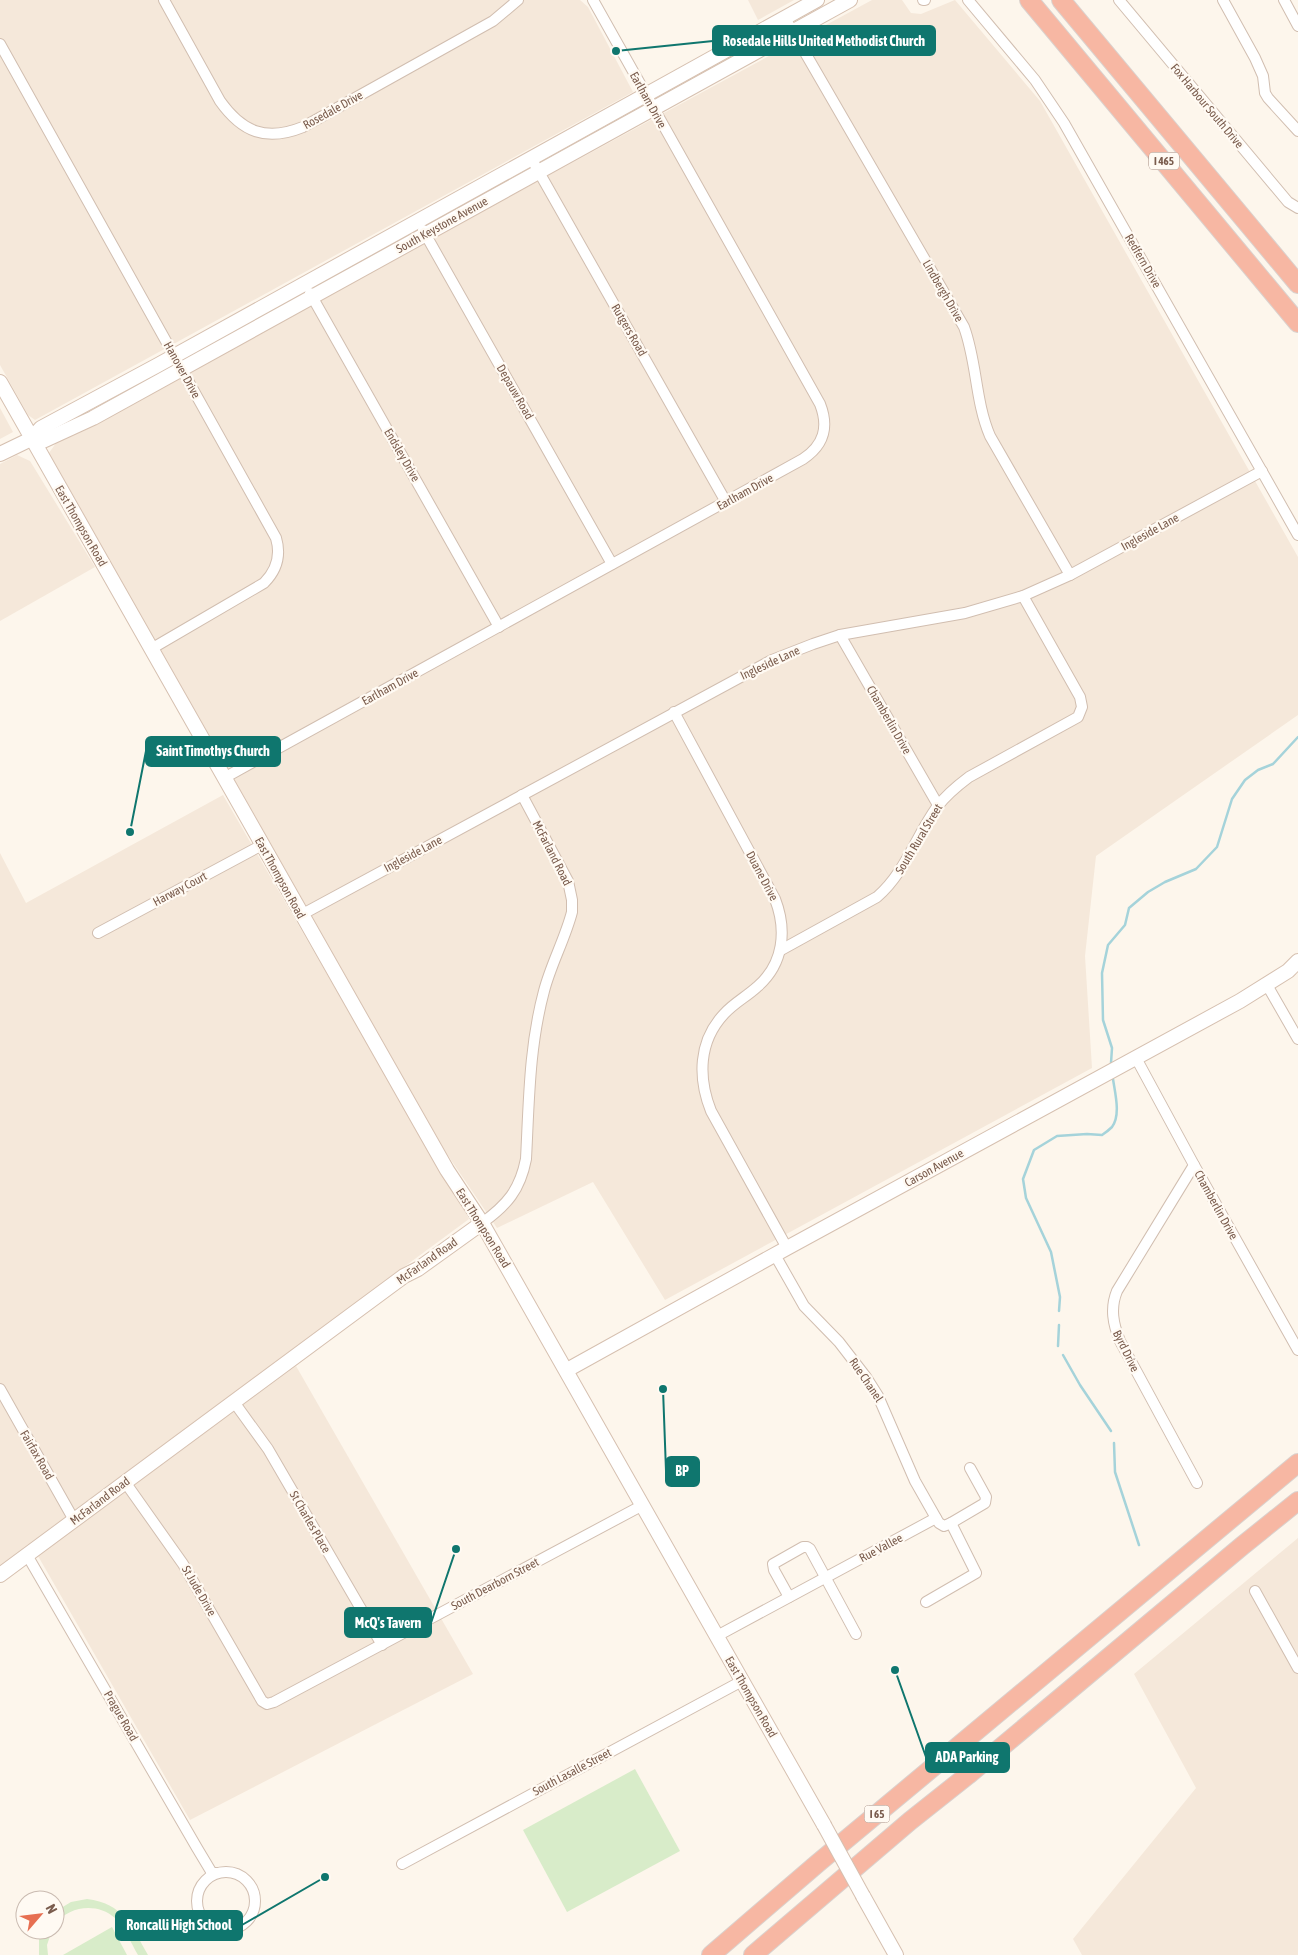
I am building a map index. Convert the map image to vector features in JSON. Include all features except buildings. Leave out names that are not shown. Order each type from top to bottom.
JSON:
[{"type":"highway","name":"I 465","points":[[1029,0],[1298,323]]},
{"type":"highway","name":"I 465","points":[[1061,0],[1298,284]]},
{"type":"highway","name":"I 65","points":[[711,1955],[818,1863],[1298,1463]]},
{"type":"highway","name":"I 65","points":[[753,1955],[910,1821],[1298,1501]]},
{"type":"main road","name":"South Keystone Avenue","points":[[0,454],[32,439],[41,428],[818,0]]},
{"type":"main road","name":"South Keystone Avenue","points":[[32,439],[43,441],[93,418],[850,0]]},
{"type":"main road","name":"East Thompson Road","points":[[0,382],[447,1170],[482,1223],[567,1370],[896,1955]]},
{"type":"main road","name":"Carson Avenue","points":[[567,1370],[1267,985],[1288,971],[1298,961]]},
{"type":"main road","name":"McFarland Road","points":[[1,1571],[27,1555],[404,1276],[418,1269],[482,1223]]},
{"type":"street","name":"Rosedale Drive","points":[[164,0],[220,101],[230,115],[249,129],[263,134],[286,133],[302,127],[493,22],[518,0]]},
{"type":"street","name":"Earlham Drive","points":[[224,778],[726,502],[810,455],[818,446],[823,435],[824,415],[820,404],[593,0]]},
{"type":"street","name":"Redfern Drive","points":[[968,0],[1035,80],[1056,109],[1298,536]]},
{"type":"street","name":"Fox Harbour South Drive","points":[[1119,0],[1288,202],[1298,208]]},
{"type":"street","points":[[1223,0],[1255,58],[1268,98],[1298,131]]},
{"type":"street","points":[[1284,0],[1298,26]]},
{"type":"street","name":"Lindbergh Drive","points":[[786,18],[964,327],[971,349],[983,417],[990,436],[1070,575]]},
{"type":"street","name":"Hanover Drive","points":[[0,44],[276,538],[278,558],[270,577],[261,586],[151,649]]},
{"type":"street","name":"Rutgers Road","points":[[531,158],[726,502]]},
{"type":"street","name":"Depauw Road","points":[[418,220],[612,564]]},
{"type":"street","name":"Endsley Drive","points":[[304,283],[499,627]]},
{"type":"street","name":"Ingleside Lane","points":[[301,915],[772,660],[840,635],[965,613],[1023,596],[1070,575],[1262,471]]},
{"type":"street","name":"South Rural Street","points":[[780,950],[877,897],[896,877],[938,805],[955,787],[968,777],[1074,720],[1081,710],[1082,702],[1080,697],[1023,596]]},
{"type":"street","name":"Chamberlin Drive","points":[[840,635],[938,805]]},
{"type":"street","name":"Duane Drive","points":[[674,712],[775,899],[781,914],[783,926],[780,950],[773,968],[764,981],[732,1006],[716,1024],[704,1053],[702,1073],[704,1092],[711,1111],[781,1251]]},
{"type":"street","name":"McFarland Road","points":[[482,1223],[498,1211],[510,1198],[520,1182],[524,1171],[528,1083],[538,1017],[544,990],[572,912],[568,880],[522,795]]},
{"type":"street","name":"Harway Court","points":[[98,933],[262,845]]},
{"type":"street","points":[[1267,985],[1298,1039]]},
{"type":"street","name":"Chamberlin Drive","points":[[1136,1058],[1298,1350]]},
{"type":"street","name":"Byrd Drive","points":[[1194,1165],[1117,1291],[1113,1314],[1114,1326],[1120,1341],[1197,1483]]},
{"type":"street","name":"Rue Chanel","points":[[781,1251],[804,1306],[839,1342],[878,1396],[915,1481],[936,1518]]},
{"type":"street","name":"Fairfax Road","points":[[0,1389],[74,1520]]},
{"type":"street","name":"St Charles Place","points":[[234,1402],[268,1449],[382,1645]]},
{"type":"street","points":[[936,1518],[939,1524],[944,1526],[985,1503],[986,1497],[970,1468]]},
{"type":"street","name":"St Jude Drive","points":[[125,1482],[183,1564],[262,1701],[267,1704]]},
{"type":"street","name":"South Dearborn Street","points":[[267,1704],[382,1645],[643,1505]]},
{"type":"street","name":"Rue Vallee","points":[[717,1636],[936,1518]]},
{"type":"street","points":[[926,1602],[976,1573],[950,1522]]},
{"type":"street","points":[[789,1597],[773,1566],[774,1562],[802,1547],[807,1547],[856,1634]]},
{"type":"street","name":"Prague Road","points":[[27,1555],[197,1848],[212,1872],[216,1873]]},
{"type":"street","points":[[1255,1591],[1298,1668]]},
{"type":"street","name":"South Lasalle Street","points":[[402,1864],[742,1681]]},
{"type":"street","points":[[233,1872],[241,1876],[253,1889],[255,1906],[252,1914],[240,1927],[222,1930],[214,1928],[200,1915],[197,1906],[199,1889],[203,1882],[216,1873],[233,1872]]},
{"type":"shaded area","points":[[0,0],[580,0],[588,7],[633,92],[35,420],[28,415],[0,365]]},
{"type":"shaded area","points":[[748,0],[794,0],[758,20]]},
{"type":"shaded area","points":[[872,0],[902,0],[911,13],[921,14],[955,0],[1040,101],[1298,557],[1298,715],[1096,856],[1085,956],[1092,1068],[665,1300],[593,1182],[497,1228],[445,1151],[49,453],[56,443]]},
{"type":"shaded area","points":[[0,408],[13,432],[0,439]]},
{"type":"shaded area","points":[[17,455],[30,461],[95,567],[0,621],[0,464]]},
{"type":"shaded area","points":[[223,795],[469,1219],[0,1565],[0,853],[26,903]]},
{"type":"shaded area","points":[[296,1366],[473,1674],[190,1820],[38,1556]]},
{"type":"shaded area","points":[[1298,1538],[1298,1955],[1082,1955],[1073,1939],[1196,1788],[1134,1674]]},
{"type":"green space","points":[[635,1769],[680,1851],[567,1912],[523,1830]]},
{"type":"green space","points":[[87,1899],[99,1901],[118,1911],[131,1926],[148,1955],[138,1955],[119,1922],[108,1913],[92,1908],[84,1908],[65,1915],[65,1906],[71,1902]]},
{"type":"green space","points":[[112,1927],[127,1955],[63,1955]]},
{"type":"green space","points":[[39,1940],[49,1940],[48,1955],[39,1955]]},
{"type":"waterway","points":[[1111,1063],[1112,1048],[1103,1020],[1102,973],[1108,945],[1125,925],[1129,908],[1148,892],[1165,882],[1196,869],[1217,847],[1232,799],[1245,780],[1258,770],[1273,764],[1298,737]]},
{"type":"waterway","points":[[1059,1311],[1060,1297],[1051,1252],[1026,1198],[1023,1179],[1034,1150],[1057,1136],[1102,1135],[1112,1127],[1117,1110],[1113,1079]]},
{"type":"waterway","points":[[1058,1346],[1059,1325]]},
{"type":"waterway","points":[[1063,1355],[1080,1385],[1111,1431]]},
{"type":"waterway","points":[[1114,1443],[1115,1472],[1139,1545]]},
{"type":"place","name":"Rosedale Hills United Methodist Church","points":[[616,51]]},
{"type":"place","name":"Saint Timothys Church","points":[[130,832]]},
{"type":"place","name":"BP","points":[[663,1389]]},
{"type":"place","name":"McQ's Tavern","points":[[456,1549]]},
{"type":"place","name":"ADA Parking","points":[[895,1670]]},
{"type":"place","name":"Roncalli High School","points":[[325,1877]]}]
